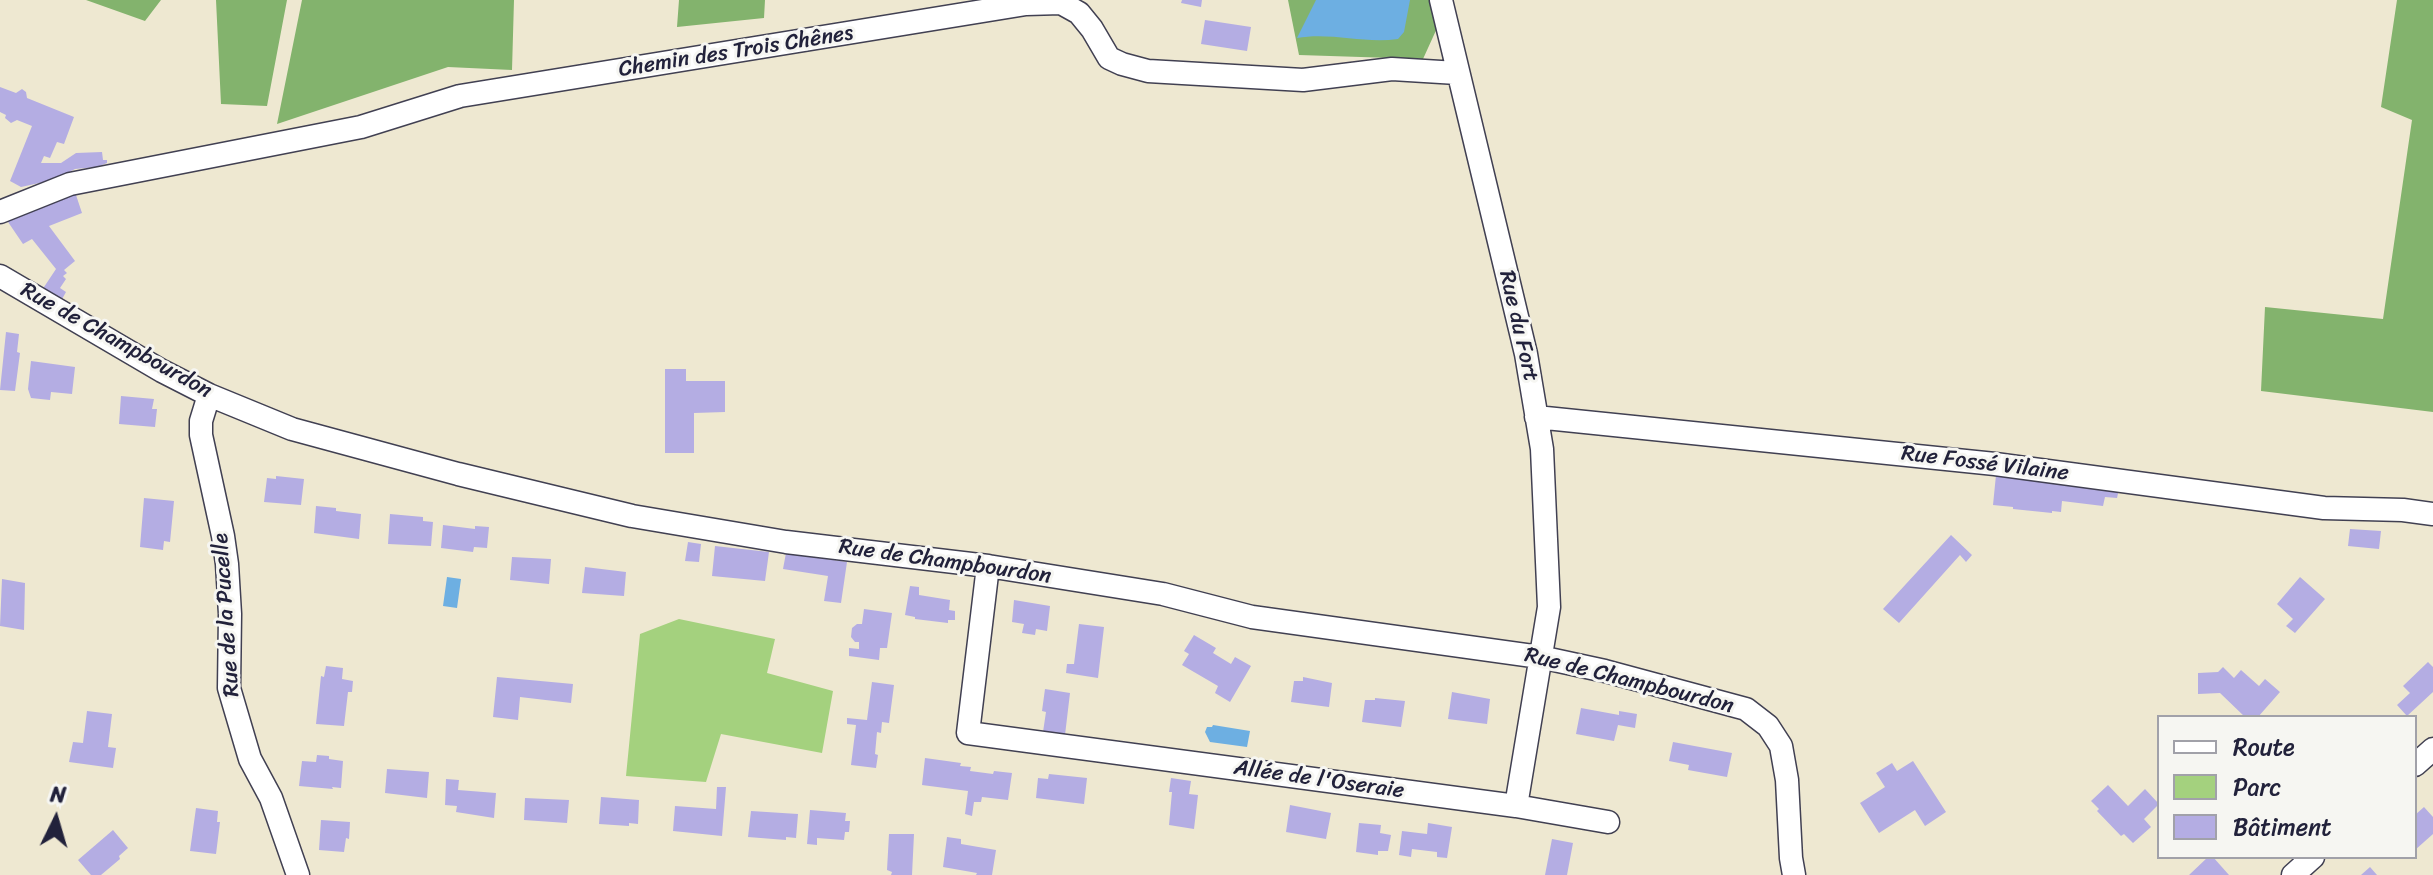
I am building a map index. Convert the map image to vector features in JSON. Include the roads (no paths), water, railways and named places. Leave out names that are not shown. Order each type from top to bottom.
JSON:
[{"type":"street","name":"Rue du Fort","points":[[1441,0],[1526,354],[1542,449],[1549,607],[1540,657]]},
{"type":"street","name":"Chemin des Trois Chênes","points":[[0,212],[70,184],[361,127],[460,96],[1026,4],[1061,3],[1079,13],[1109,58],[1148,71],[1303,80],[1392,69],[1457,73]]},
{"type":"street","name":"Rue de Champbourdon","points":[[0,276],[209,395],[292,429],[458,474],[632,516],[786,542],[988,566],[1163,594],[1252,617],[1540,657],[1746,709],[1768,726],[1781,746],[1787,780],[1794,875]]},
{"type":"street","name":"Rue de la Pucelle","points":[[209,395],[201,421],[201,435],[227,564],[229,688],[250,759],[271,798],[298,875]]},
{"type":"street","name":"Rue Fossé Vilaine","points":[[1536,417],[1995,464],[2324,508],[2433,514]]},
{"type":"street","name":"Allée de l'Oseraie","points":[[988,566],[968,733],[1516,806],[1608,822]]},
{"type":"street","points":[[1516,806],[1540,657]]},
{"type":"street","points":[[2417,763],[2433,749]]},
{"type":"street","points":[[2293,875],[2311,859]]},
{"type":"water","points":[[1316,0],[1410,0],[1404,32],[1398,39],[1297,38]]},
{"type":"water","points":[[447,577],[461,579],[457,608],[443,606]]},
{"type":"water","points":[[1213,725],[1250,731],[1247,747],[1210,742],[1205,732],[1207,727]]}]
